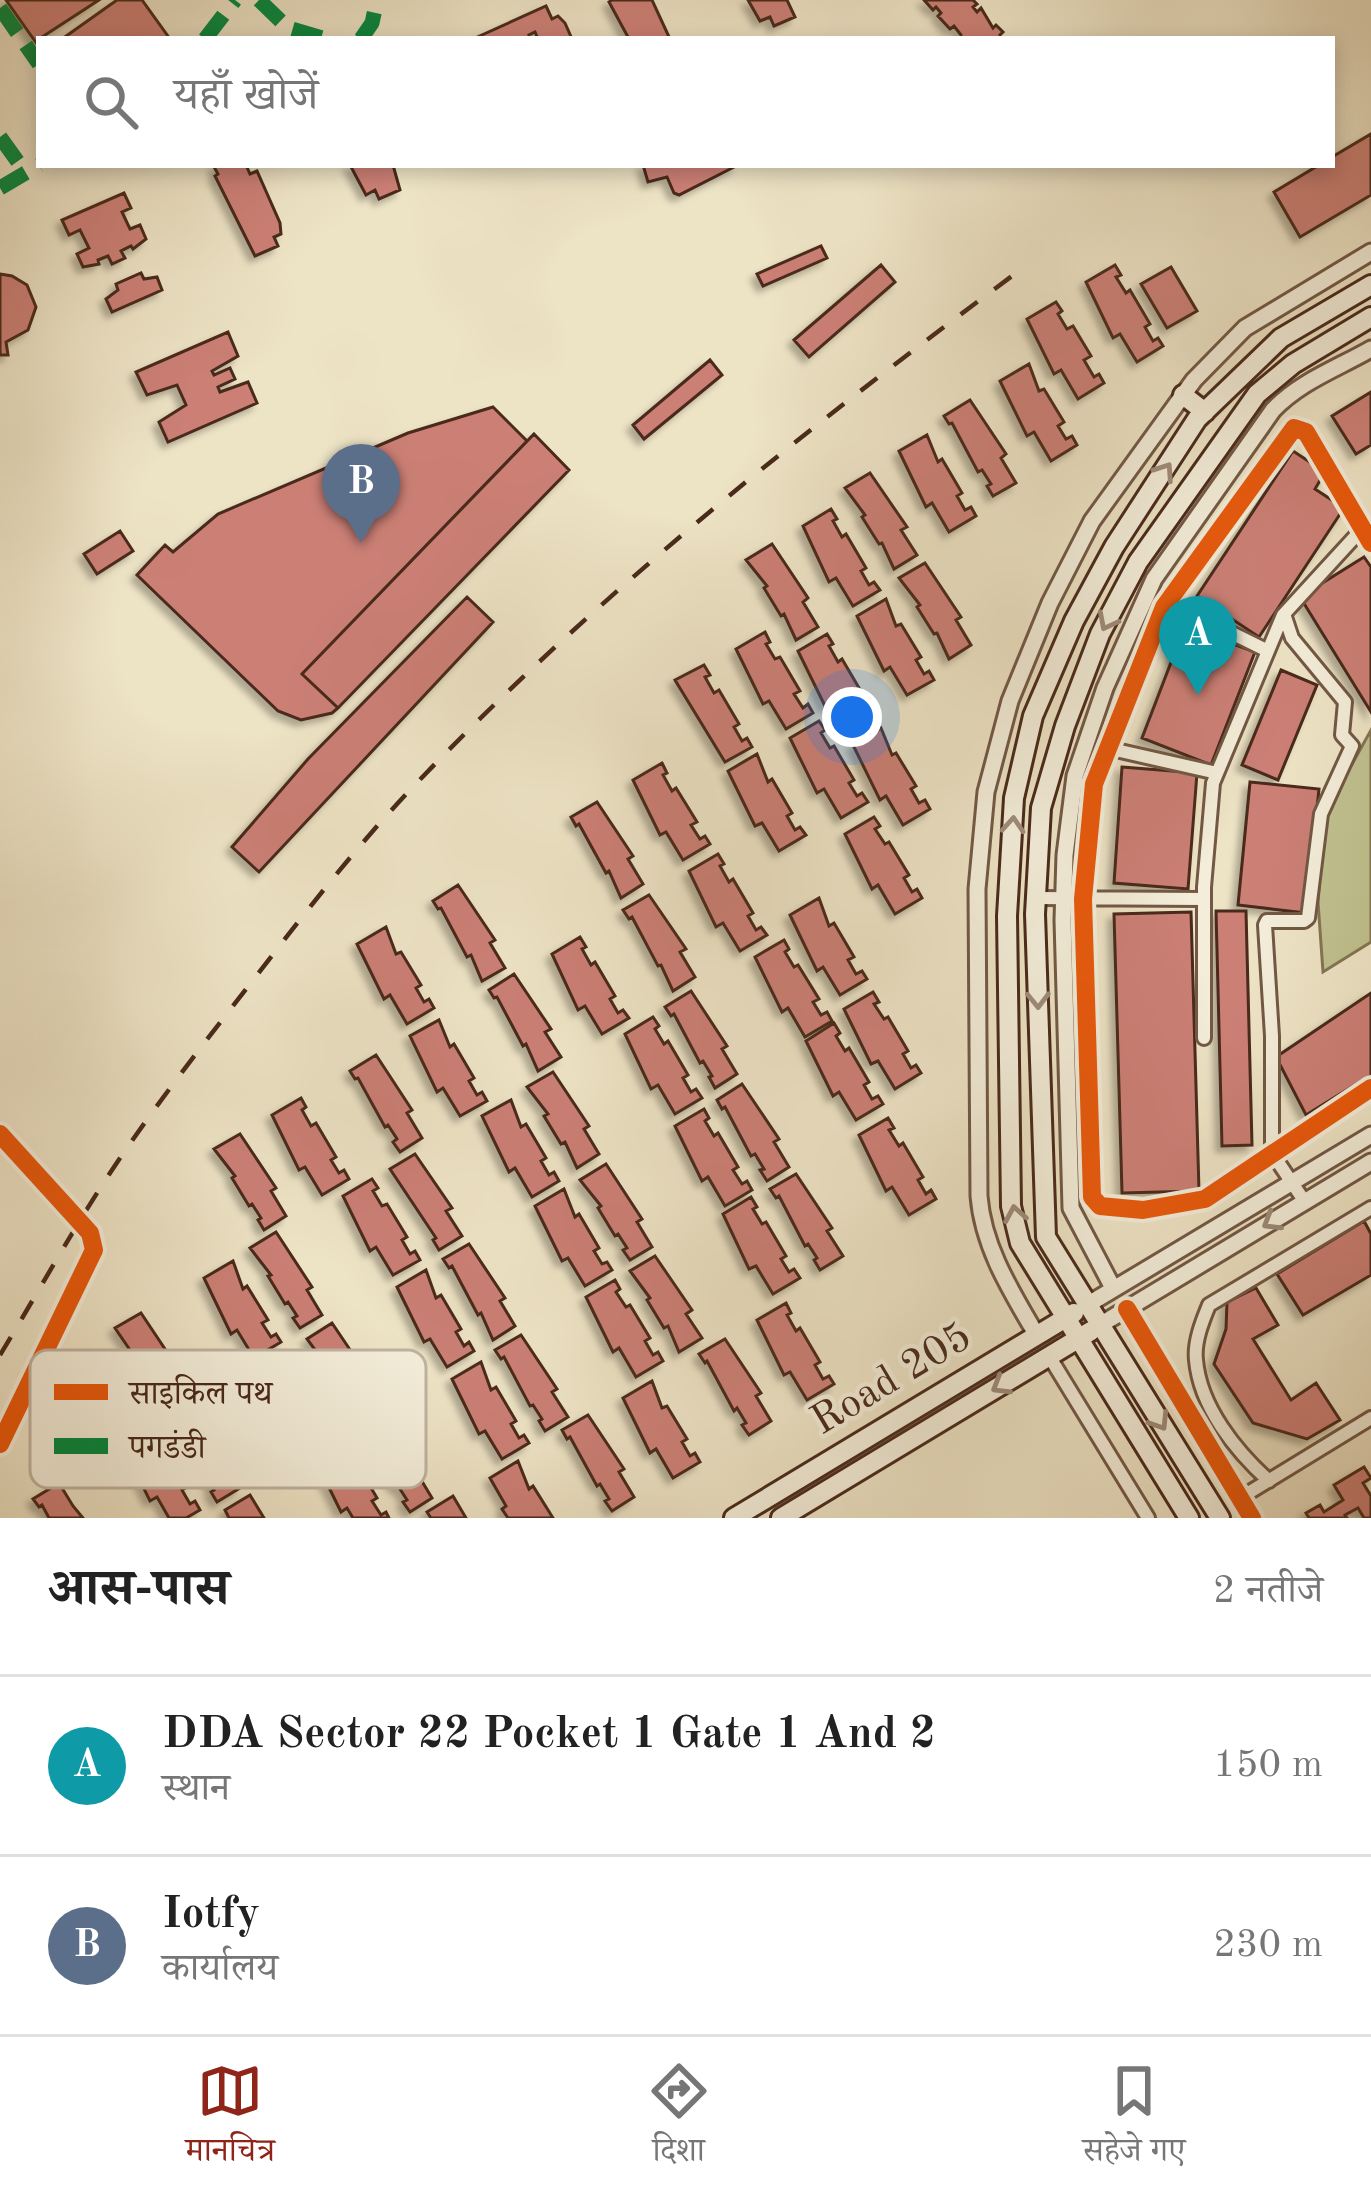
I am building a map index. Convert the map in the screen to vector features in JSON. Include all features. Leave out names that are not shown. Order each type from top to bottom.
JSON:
[{"type":"main road","points":[[1189,1518],[1020,1244],[1011,1206],[1006,916],[1014,798],[1033,716],[1074,621],[1114,547],[1204,412],[1281,338],[1371,285]]},
{"type":"main road","points":[[1220,1518],[1046,1237],[1036,898],[1040,808],[1100,634],[1138,562],[1257,394],[1293,364],[1371,317]]},
{"type":"main road","points":[[1183,395],[1204,412]]},
{"type":"main road","name":"Road 205","points":[[734,1518],[1087,1305]]},
{"type":"main road","name":"Road 205","points":[[782,1518],[1100,1325]]},
{"type":"street","points":[[1036,1334],[998,1266],[981,1219],[976,889],[986,792],[1010,701],[1049,603],[1092,520],[1183,395],[1245,328],[1371,252]]},
{"type":"street","points":[[1113,1288],[1071,1208],[1064,899],[1075,776],[1105,688],[1154,579],[1273,410],[1297,386],[1371,349]]},
{"type":"street","points":[[1257,394],[1294,428],[1306,432],[1371,543]]},
{"type":"street","points":[[1294,428],[1164,607],[1094,784],[1083,898],[1095,1202],[1132,1210],[1196,1203],[1371,1088]]},
{"type":"street","points":[[1204,1038],[1204,899],[1216,773],[1284,614],[1362,529]]},
{"type":"street","points":[[1284,614],[1292,638],[1345,702],[1342,735],[1352,746],[1321,814],[1308,918],[1267,921],[1265,925],[1272,1153],[1305,1202]]},
{"type":"street","points":[[1195,615],[1268,651]]},
{"type":"street","points":[[1107,748],[1216,773]]},
{"type":"street","points":[[1036,898],[1204,899]]},
{"type":"street","points":[[0,1133],[90,1232],[94,1250],[46,1350]]},
{"type":"street","points":[[1087,1305],[1371,1135]]},
{"type":"street","points":[[1100,1325],[1371,1162]]},
{"type":"street","points":[[1269,1481],[1234,1446],[1199,1377],[1195,1357],[1209,1305],[1371,1208]]},
{"type":"street","points":[[1126,1310],[1252,1518]]},
{"type":"street","points":[[1049,1356],[1148,1518]]},
{"type":"street","points":[[0,1444],[30,1382]]},
{"type":"street","points":[[1240,1498],[1371,1418]]},
{"type":"street","points":[[1228,1479],[1252,1466]]},
{"type":"green space","points":[[1371,730],[1371,942],[1323,972],[1318,902],[1325,813]]},
{"type":"building","points":[[6,0],[99,0],[44,36],[36,36],[36,43]]},
{"type":"building","points":[[117,0],[142,0],[168,36],[66,36]]},
{"type":"building","points":[[652,0],[669,36],[627,36],[609,2]]},
{"type":"building","points":[[748,0],[787,0],[795,17],[774,26],[770,17],[760,21]]},
{"type":"building","points":[[924,0],[973,0],[977,12],[981,8],[993,28],[996,25],[1003,32],[1001,36],[960,36],[938,16],[936,7],[933,10]]},
{"type":"building","points":[[546,6],[552,19],[558,16],[565,23],[571,36],[537,36],[535,32],[480,36]]},
{"type":"building","points":[[1371,134],[1371,195],[1300,237],[1274,192],[1314,168],[1335,168],[1335,155]]},
{"type":"building","points":[[215,168],[257,171],[280,223],[281,234],[274,237],[278,246],[255,256]]},
{"type":"building","points":[[352,168],[394,168],[400,190],[379,199],[375,190],[366,195]]},
{"type":"building","points":[[644,168],[732,168],[679,195],[667,177],[648,182]]},
{"type":"building","points":[[124,193],[131,208],[122,212],[130,229],[140,225],[146,239],[121,251],[125,258],[112,264],[108,256],[98,260],[99,264],[83,267],[77,254],[89,248],[80,230],[69,235],[62,220]]},
{"type":"building","points":[[821,246],[827,258],[763,286],[757,274]]},
{"type":"building","points":[[881,265],[895,282],[809,357],[794,340]]},
{"type":"building","points":[[1115,265],[1121,275],[1116,277],[1126,293],[1130,290],[1150,324],[1145,327],[1153,341],[1158,338],[1163,346],[1137,362],[1120,334],[1113,338],[1086,282]]},
{"type":"building","points":[[1171,267],[1197,311],[1167,328],[1141,284]]},
{"type":"building","points":[[141,273],[144,279],[157,277],[162,290],[112,312],[106,299],[118,290],[116,284]]},
{"type":"building","points":[[0,274],[27,285],[36,307],[28,330],[6,342],[8,355],[0,355]]},
{"type":"building","points":[[1056,302],[1067,329],[1073,326],[1091,356],[1084,360],[1094,377],[1099,374],[1104,383],[1078,399],[1061,370],[1054,374],[1027,319]]},
{"type":"building","points":[[228,332],[238,356],[212,371],[214,375],[230,368],[235,379],[218,387],[220,392],[248,382],[257,403],[168,442],[159,422],[186,405],[177,385],[147,395],[136,372]]},
{"type":"building","points":[[710,360],[722,375],[644,439],[633,425]]},
{"type":"building","points":[[1029,364],[1039,391],[1044,389],[1064,422],[1058,426],[1077,445],[1051,461],[1034,432],[1027,436],[1000,381]]},
{"type":"building","points":[[1371,392],[1371,445],[1356,454],[1332,416]]},
{"type":"building","points":[[970,400],[1006,454],[1001,458],[1016,483],[993,496],[987,486],[991,484],[982,470],[978,472],[944,416]]},
{"type":"building","points":[[493,407],[527,441],[302,674],[338,708],[332,713],[301,720],[278,711],[137,575],[165,545],[173,552],[218,514],[408,433]]},
{"type":"building","points":[[534,434],[569,470],[338,708],[302,674]]},
{"type":"building","points":[[927,435],[938,462],[942,459],[962,493],[957,496],[965,510],[971,507],[976,516],[949,532],[932,503],[926,507],[899,451]]},
{"type":"building","points":[[1293,451],[1325,472],[1315,489],[1344,508],[1259,637],[1197,596]]},
{"type":"building","points":[[870,473],[907,527],[901,530],[917,555],[894,569],[845,488]]},
{"type":"building","points":[[831,509],[842,537],[846,534],[866,568],[861,571],[869,585],[874,582],[880,590],[853,606],[836,578],[829,582],[803,526]]},
{"type":"building","points":[[120,531],[133,551],[97,574],[84,554]]},
{"type":"building","points":[[772,544],[808,598],[803,602],[818,627],[796,640],[767,586],[746,560]]},
{"type":"building","points":[[1364,557],[1371,567],[1371,712],[1300,597]]},
{"type":"building","points":[[925,563],[961,617],[956,620],[971,645],[949,659],[920,605],[899,578]]},
{"type":"building","points":[[467,597],[493,622],[259,872],[232,847],[308,759]]},
{"type":"building","points":[[886,599],[896,626],[901,624],[921,657],[916,660],[924,674],[929,671],[934,680],[907,695],[890,667],[884,671],[857,616]]},
{"type":"building","points":[[1185,626],[1255,652],[1211,765],[1142,738]]},
{"type":"building","points":[[765,632],[770,642],[766,644],[775,659],[780,657],[800,691],[794,694],[813,713],[786,729],[769,701],[763,704],[736,649]]},
{"type":"building","points":[[827,634],[838,662],[842,659],[862,693],[857,696],[865,710],[870,706],[876,715],[849,731],[832,703],[825,706],[798,651]]},
{"type":"building","points":[[704,665],[714,693],[719,690],[739,724],[734,727],[742,741],[747,738],[752,747],[725,762],[675,680]]},
{"type":"building","points":[[1281,670],[1317,685],[1278,780],[1242,765]]},
{"type":"building","points":[[819,721],[825,730],[821,733],[854,780],[849,783],[868,802],[841,818],[824,789],[817,793],[790,738]]},
{"type":"building","points":[[881,728],[892,755],[896,753],[916,786],[911,789],[919,803],[925,800],[930,809],[903,825],[886,796],[880,800],[853,745]]},
{"type":"building","points":[[757,754],[768,782],[772,779],[792,813],[787,816],[795,830],[800,827],[806,835],[779,851],[762,823],[755,826],[728,771]]},
{"type":"building","points":[[662,763],[672,791],[676,788],[697,822],[691,825],[710,844],[683,860],[666,832],[660,835],[633,780]]},
{"type":"building","points":[[1122,767],[1197,773],[1188,889],[1114,883]]},
{"type":"building","points":[[1250,782],[1319,789],[1306,913],[1238,905]]},
{"type":"building","points":[[597,802],[633,856],[628,859],[643,884],[621,898],[609,871],[606,873],[571,817]]},
{"type":"building","points":[[874,817],[880,826],[875,829],[909,875],[904,878],[912,892],[917,889],[922,898],[895,914],[878,885],[872,889],[845,834]]},
{"type":"building","points":[[718,854],[729,882],[733,879],[753,913],[748,916],[756,930],[761,927],[767,935],[740,951],[723,923],[716,927],[689,871]]},
{"type":"building","points":[[458,885],[495,940],[490,943],[505,968],[482,981],[471,955],[467,957],[433,901]]},
{"type":"building","points":[[649,895],[686,949],[680,952],[695,977],[673,991],[632,917],[623,910]]},
{"type":"building","points":[[819,898],[829,926],[834,923],[854,957],[848,960],[856,974],[862,971],[867,979],[840,995],[823,967],[817,971],[790,915]]},
{"type":"building","points":[[1216,911],[1246,911],[1252,1145],[1222,1146]]},
{"type":"building","points":[[1191,912],[1199,1191],[1122,1193],[1114,914]]},
{"type":"building","points":[[386,927],[396,954],[401,952],[421,985],[416,988],[424,1002],[429,999],[434,1008],[407,1024],[390,995],[384,999],[357,944]]},
{"type":"building","points":[[580,937],[591,965],[595,962],[615,996],[610,999],[618,1013],[623,1010],[629,1018],[602,1034],[585,1006],[578,1010],[552,954]]},
{"type":"building","points":[[784,940],[789,949],[785,952],[819,999],[813,1002],[832,1021],[805,1037],[788,1008],[782,1012],[755,957]]},
{"type":"building","points":[[514,974],[551,1029],[545,1032],[561,1057],[538,1071],[526,1044],[523,1046],[489,990]]},
{"type":"building","points":[[691,991],[727,1046],[722,1049],[737,1074],[715,1088],[674,1014],[665,1007]]},
{"type":"building","points":[[873,992],[879,1002],[874,1004],[884,1019],[888,1017],[908,1051],[903,1054],[911,1068],[916,1065],[921,1073],[895,1089],[878,1061],[871,1064],[844,1009]]},
{"type":"building","points":[[1371,993],[1371,1075],[1306,1115],[1276,1057]]},
{"type":"building","points":[[653,1017],[664,1044],[668,1041],[688,1075],[683,1078],[691,1092],[696,1089],[702,1098],[675,1114],[658,1085],[651,1089],[625,1034]]},
{"type":"building","points":[[439,1020],[450,1047],[454,1044],[474,1078],[469,1081],[477,1095],[482,1092],[487,1101],[460,1116],[443,1088],[437,1092],[410,1036]]},
{"type":"building","points":[[834,1023],[840,1033],[836,1036],[869,1082],[864,1085],[872,1099],[878,1096],[883,1104],[856,1120],[839,1092],[833,1096],[806,1041]]},
{"type":"building","points":[[376,1055],[412,1110],[407,1113],[422,1138],[400,1152],[393,1142],[397,1139],[350,1071]]},
{"type":"building","points":[[553,1072],[589,1126],[584,1129],[599,1154],[577,1168],[565,1142],[561,1144],[544,1116],[548,1114],[527,1087]]},
{"type":"building","points":[[742,1084],[779,1139],[774,1142],[789,1167],[767,1181],[755,1154],[751,1156],[717,1100]]},
{"type":"building","points":[[301,1098],[311,1126],[316,1123],[336,1157],[331,1160],[349,1179],[322,1195],[305,1167],[299,1170],[272,1115]]},
{"type":"building","points":[[511,1100],[521,1127],[526,1124],[546,1158],[541,1161],[549,1175],[554,1172],[559,1181],[532,1197],[515,1168],[509,1172],[482,1116]]},
{"type":"building","points":[[704,1109],[709,1118],[705,1121],[738,1167],[733,1170],[752,1190],[725,1206],[708,1177],[702,1181],[675,1126]]},
{"type":"building","points":[[888,1118],[894,1128],[889,1130],[899,1146],[903,1143],[923,1177],[918,1180],[926,1194],[931,1190],[936,1199],[909,1215],[892,1187],[886,1191],[859,1135]]},
{"type":"building","points":[[240,1134],[276,1188],[271,1191],[286,1216],[264,1230],[261,1218],[214,1149]]},
{"type":"building","points":[[415,1154],[452,1208],[446,1211],[462,1236],[439,1250],[436,1238],[390,1169]]},
{"type":"building","points":[[606,1164],[642,1219],[637,1222],[652,1247],[630,1260],[601,1206],[580,1180]]},
{"type":"building","points":[[796,1174],[832,1228],[827,1231],[843,1256],[820,1270],[779,1196],[770,1189]]},
{"type":"building","points":[[372,1179],[382,1206],[387,1204],[407,1237],[402,1240],[410,1254],[415,1251],[420,1260],[393,1275],[376,1247],[370,1251],[343,1196]]},
{"type":"building","points":[[564,1189],[575,1217],[579,1214],[599,1248],[594,1251],[612,1270],[585,1286],[568,1258],[562,1261],[535,1206]]},
{"type":"building","points":[[751,1197],[757,1207],[753,1209],[786,1256],[781,1259],[800,1278],[773,1294],[756,1266],[749,1269],[723,1214]]},
{"type":"building","points":[[1364,1221],[1371,1234],[1371,1275],[1303,1315],[1277,1274]]},
{"type":"building","points":[[276,1232],[312,1287],[307,1290],[322,1315],[300,1328],[293,1318],[297,1316],[250,1248]]},
{"type":"building","points":[[469,1244],[505,1298],[500,1301],[515,1326],[493,1340],[452,1266],[443,1259]]},
{"type":"building","points":[[655,1256],[692,1310],[686,1314],[702,1338],[679,1352],[668,1326],[664,1328],[630,1271]]},
{"type":"building","points":[[233,1261],[243,1289],[247,1286],[268,1320],[262,1323],[281,1342],[268,1350],[249,1350],[237,1330],[231,1334],[204,1278]]},
{"type":"building","points":[[426,1270],[436,1298],[441,1295],[461,1329],[456,1332],[464,1346],[469,1342],[474,1351],[447,1367],[430,1339],[424,1342],[397,1287]]},
{"type":"building","points":[[615,1280],[620,1289],[616,1292],[650,1338],[645,1341],[653,1355],[658,1352],[663,1361],[636,1377],[619,1348],[613,1352],[586,1297]]},
{"type":"building","points":[[1256,1288],[1278,1325],[1253,1339],[1291,1400],[1316,1383],[1340,1420],[1307,1439],[1253,1423],[1214,1364],[1226,1329],[1227,1302]]},
{"type":"building","points":[[786,1303],[796,1331],[800,1328],[820,1362],[815,1365],[823,1379],[829,1376],[834,1384],[807,1400],[790,1372],[784,1375],[757,1320]]},
{"type":"building","points":[[141,1313],[166,1350],[130,1350],[115,1328]]},
{"type":"building","points":[[332,1323],[350,1350],[315,1350],[307,1339]]},
{"type":"building","points":[[521,1335],[557,1389],[552,1392],[568,1417],[545,1431],[504,1357],[495,1350]]},
{"type":"building","points":[[725,1339],[761,1393],[756,1396],[771,1421],[749,1435],[737,1408],[734,1411],[699,1354]]},
{"type":"building","points":[[481,1362],[491,1390],[496,1387],[516,1421],[511,1424],[519,1438],[524,1435],[529,1443],[502,1459],[485,1431],[479,1434],[452,1379]]},
{"type":"building","points":[[652,1381],[662,1408],[667,1406],[687,1439],[682,1442],[690,1456],[695,1453],[700,1462],[673,1478],[656,1449],[650,1453],[623,1398]]},
{"type":"building","points":[[588,1415],[624,1469],[619,1472],[634,1497],[612,1511],[600,1484],[597,1486],[562,1430]]},
{"type":"building","points":[[518,1461],[529,1489],[533,1486],[553,1518],[508,1518],[502,1509],[506,1506],[490,1478]]},
{"type":"building","points":[[1364,1467],[1371,1478],[1363,1483],[1371,1496],[1371,1518],[1364,1518],[1358,1508],[1347,1518],[1309,1518],[1306,1513],[1320,1505],[1324,1512],[1343,1500],[1334,1485]]},
{"type":"building","points":[[51,1488],[62,1488],[83,1518],[49,1518],[33,1499]]},
{"type":"building","points":[[144,1488],[185,1488],[182,1490],[190,1504],[195,1501],[200,1510],[186,1518],[169,1518],[157,1497],[150,1501]]},
{"type":"building","points":[[213,1488],[240,1488],[217,1502]]},
{"type":"building","points":[[329,1488],[371,1488],[377,1498],[372,1501],[389,1518],[353,1518],[347,1508],[341,1512]]},
{"type":"building","points":[[399,1488],[426,1488],[432,1498],[410,1512],[403,1502],[407,1500]]},
{"type":"building","points":[[250,1495],[264,1518],[229,1518],[225,1510]]},
{"type":"building","points":[[453,1496],[466,1518],[431,1518],[427,1512]]},
{"type":"railway","points":[[0,1355],[94,1198],[161,1101],[330,882],[411,789],[625,584],[854,396],[1012,276]]},
{"type":"marked path","points":[[207,36],[235,0]]},
{"type":"marked path","points":[[259,0],[288,28],[316,36]]},
{"type":"marked path","points":[[363,36],[372,23],[377,0]]},
{"type":"marked path","points":[[0,8],[36,60]]},
{"type":"marked path","points":[[0,137],[26,173]]},
{"type":"marked path","points":[[0,188],[36,167]]},
{"type":"cycle path","points":[[1371,543],[1306,432],[1294,428],[1164,607],[1094,784],[1083,899],[1092,1197],[1100,1206],[1143,1210],[1205,1199],[1371,1088]]},
{"type":"cycle path","points":[[0,1134],[90,1233],[94,1250],[46,1350]]},
{"type":"cycle path","points":[[1127,1309],[1252,1518]]},
{"type":"cycle path","points":[[0,1444],[30,1382]]},
{"type":"place","name":"Iotfy","points":[[361,543]]},
{"type":"place","name":"DDA Sector 22 Pocket 1 Gate 1 And 2","points":[[1198,695]]}]
